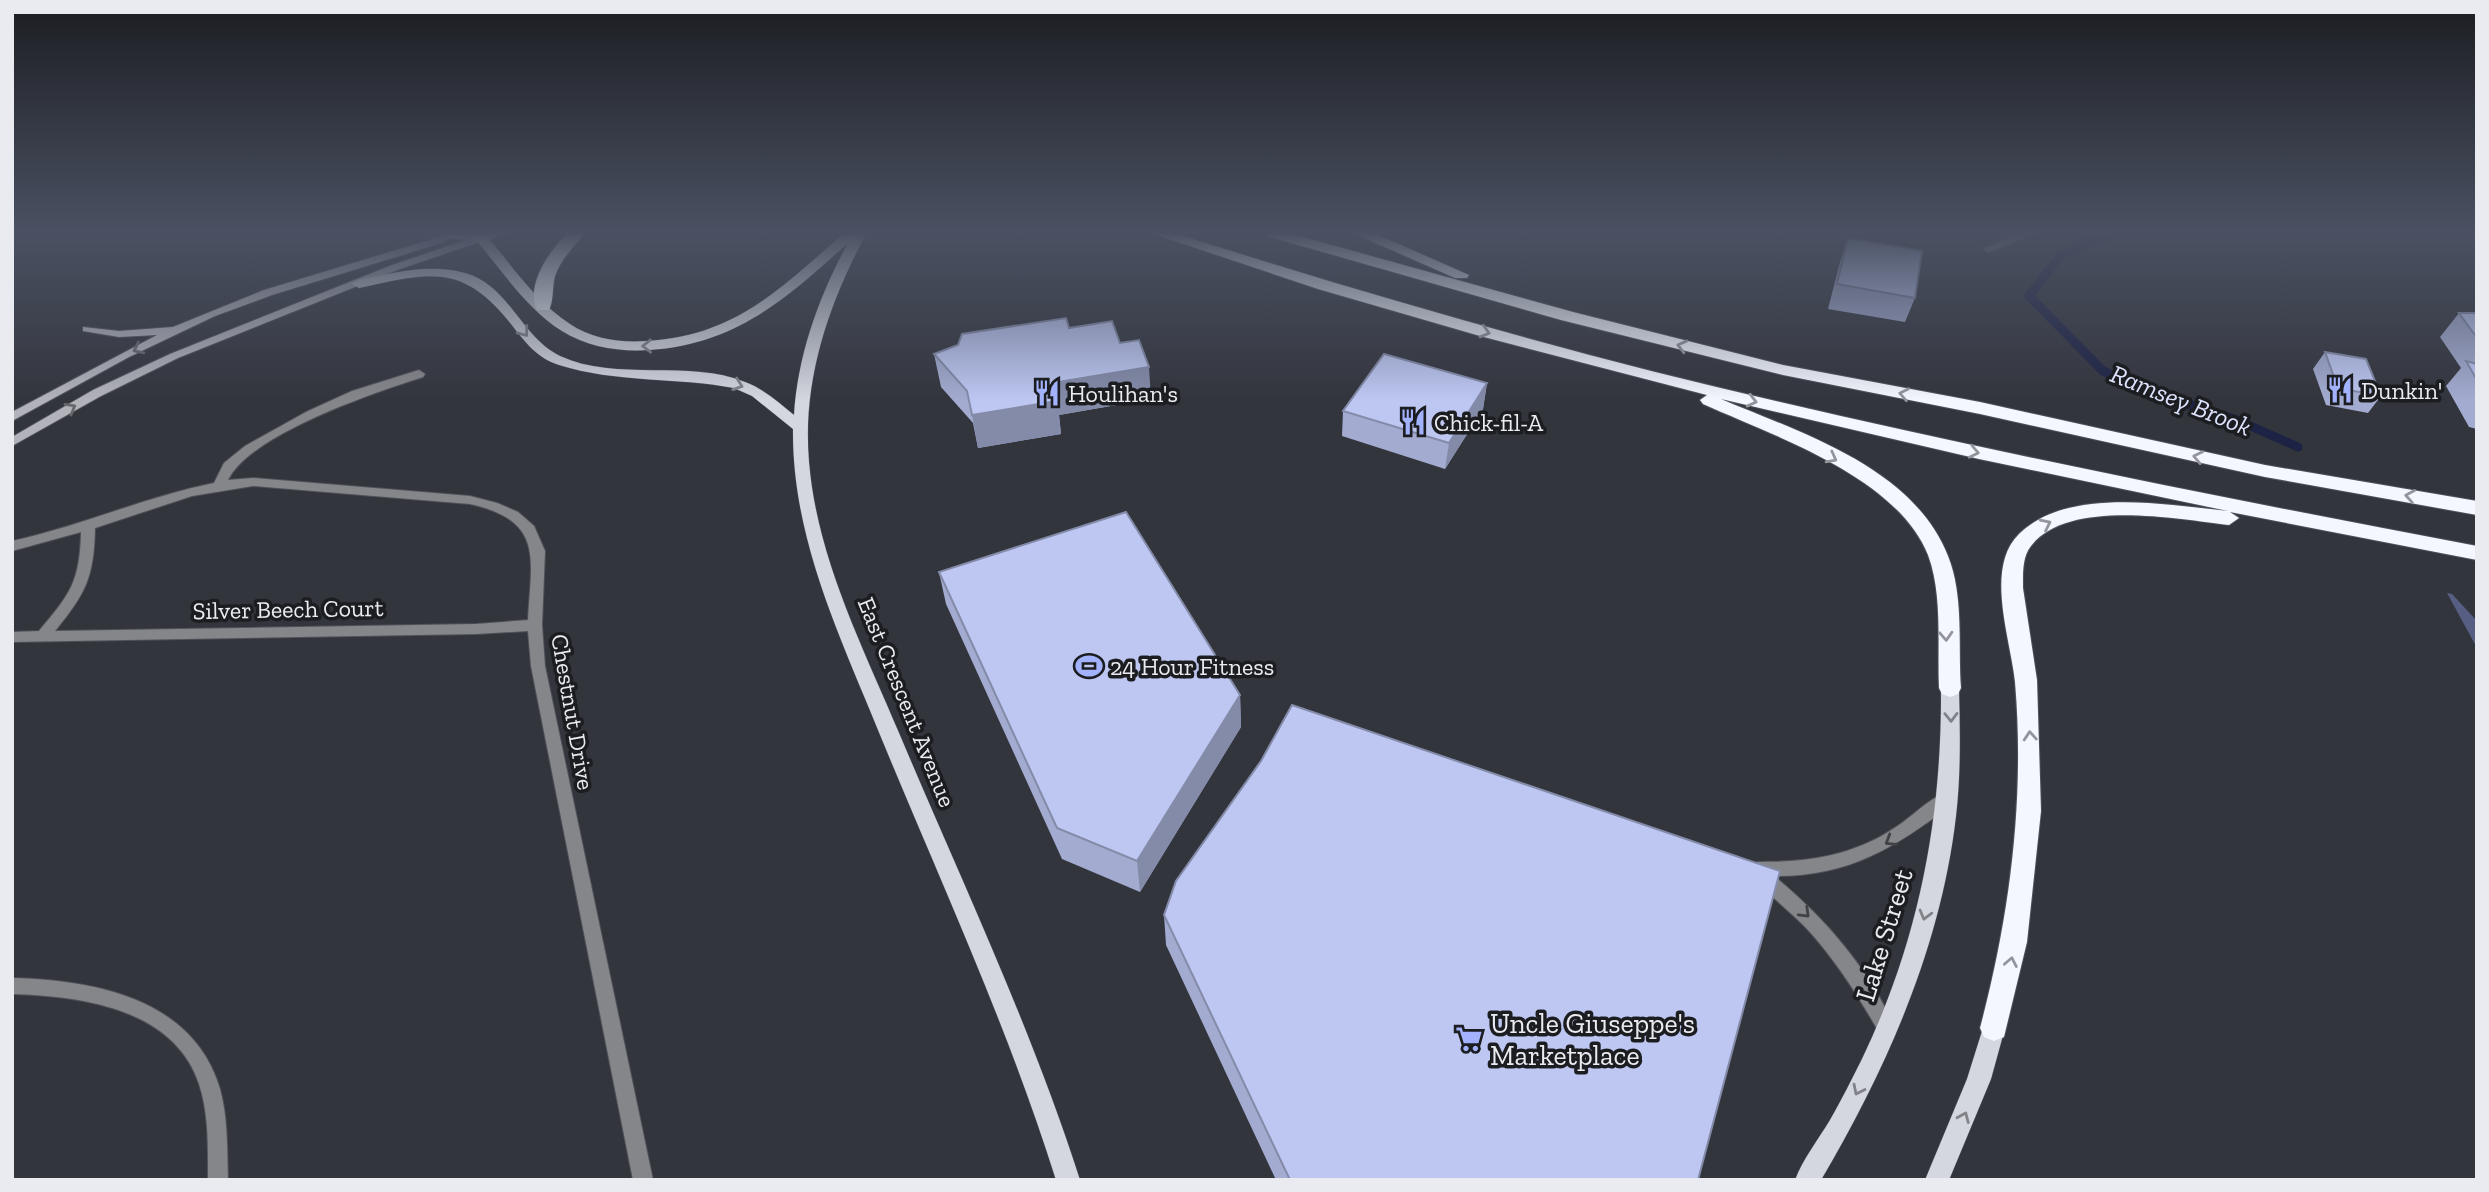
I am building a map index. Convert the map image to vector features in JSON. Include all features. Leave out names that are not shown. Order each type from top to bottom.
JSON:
[{"type":"highway","points":[[543,306],[544,290]]},
{"type":"highway","points":[[1337,290],[1659,378],[2025,464],[2477,552]]},
{"type":"highway","points":[[1473,290],[1783,370],[1980,408],[2265,471],[2477,508]]},
{"type":"highway","points":[[1499,290],[1567,316]]},
{"type":"highway","points":[[1659,378],[1835,459],[1906,509],[1931,540],[1942,572],[1950,688]]},
{"type":"highway","points":[[1994,1028],[2018,924],[2029,818],[2029,723],[2012,576],[2017,550],[2025,539],[2042,526],[2064,516],[2127,510],[2377,534]]},
{"type":"main road","points":[[12,416],[183,328],[279,290]]},
{"type":"main road","points":[[12,442],[97,393],[214,338],[344,290]]},
{"type":"main road","points":[[488,290],[536,347],[551,357],[605,370],[715,379],[738,384],[757,393],[801,428]]},
{"type":"main road","points":[[530,290],[568,329],[593,340],[630,346],[690,342],[750,319],[785,290]]},
{"type":"main road","name":"East Crescent Avenue","points":[[831,290],[814,339],[806,375],[801,428],[807,505],[832,593],[1023,1052],[1068,1179]]},
{"type":"main road","points":[[86,329],[119,334],[183,328]]},
{"type":"main road","points":[[78,380],[97,393]]},
{"type":"main road","name":"Lake Street","points":[[1807,1180],[1859,1089],[1909,969],[1926,913],[1940,850],[1951,747],[1950,688]]},
{"type":"main road","points":[[1937,1180],[1979,1079],[1994,1028]]},
{"type":"street","points":[[219,485],[228,466],[249,449],[310,415],[356,394],[419,374]]},
{"type":"street","name":"Chestnut Drive","points":[[12,546],[88,527],[159,501],[219,485],[253,482],[470,500],[501,508],[523,523],[536,541],[535,625],[538,666],[643,1180]]},
{"type":"street","points":[[43,636],[84,581],[88,568],[88,527]]},
{"type":"street","name":"Silver Beech Court","points":[[12,637],[477,629],[535,625]]},
{"type":"street","points":[[1886,1028],[1867,991],[1830,939],[1808,915],[1753,869],[1813,869],[1865,854],[1888,843],[1945,800]]},
{"type":"street","points":[[12,986],[102,995],[156,1017],[194,1054],[208,1085],[217,1128],[218,1180]]},
{"type":"shaded area","points":[[2447,593],[2452,594],[2477,621],[2477,648]]},
{"type":"building","points":[[1868,290],[1916,290],[1915,298]]},
{"type":"building","points":[[2459,313],[2477,313],[2477,338]]},
{"type":"building","points":[[1066,318],[1069,328],[1112,321],[1120,343],[1139,340],[1149,367],[1052,383],[1057,401],[972,415],[967,391],[934,354],[958,345],[962,334]]},
{"type":"building","points":[[2325,352],[2366,359],[2381,396],[2338,388]]},
{"type":"building","points":[[1384,354],[1487,383],[1449,443],[1343,411]]},
{"type":"building","points":[[2466,361],[2477,364],[2477,380]]},
{"type":"building","name":"24 Hour Fitness","points":[[1126,512],[1240,695],[1137,861],[1057,828],[939,572]]},
{"type":"building","name":"Uncle Giuseppe's Marketplace","points":[[1292,705],[1780,871],[1698,1180],[1290,1180],[1164,915],[1176,881],[1261,761]]},
{"type":"waterway","name":"Ramsey Brook","points":[[2034,290],[2029,296],[2103,371],[2155,393],[2237,420],[2298,447]]},
{"type":"place","name":"Dunkin'","points":[[2340,390]]},
{"type":"place","name":"Houlihan's","points":[[1047,393]]},
{"type":"place","name":"Chick-fil-A","points":[[1413,422]]},
{"type":"place","name":"24 Hour Fitness","points":[[1089,666]]},
{"type":"place","name":"Uncle Giuseppe's Marketplace","points":[[1469,1039]]}]
